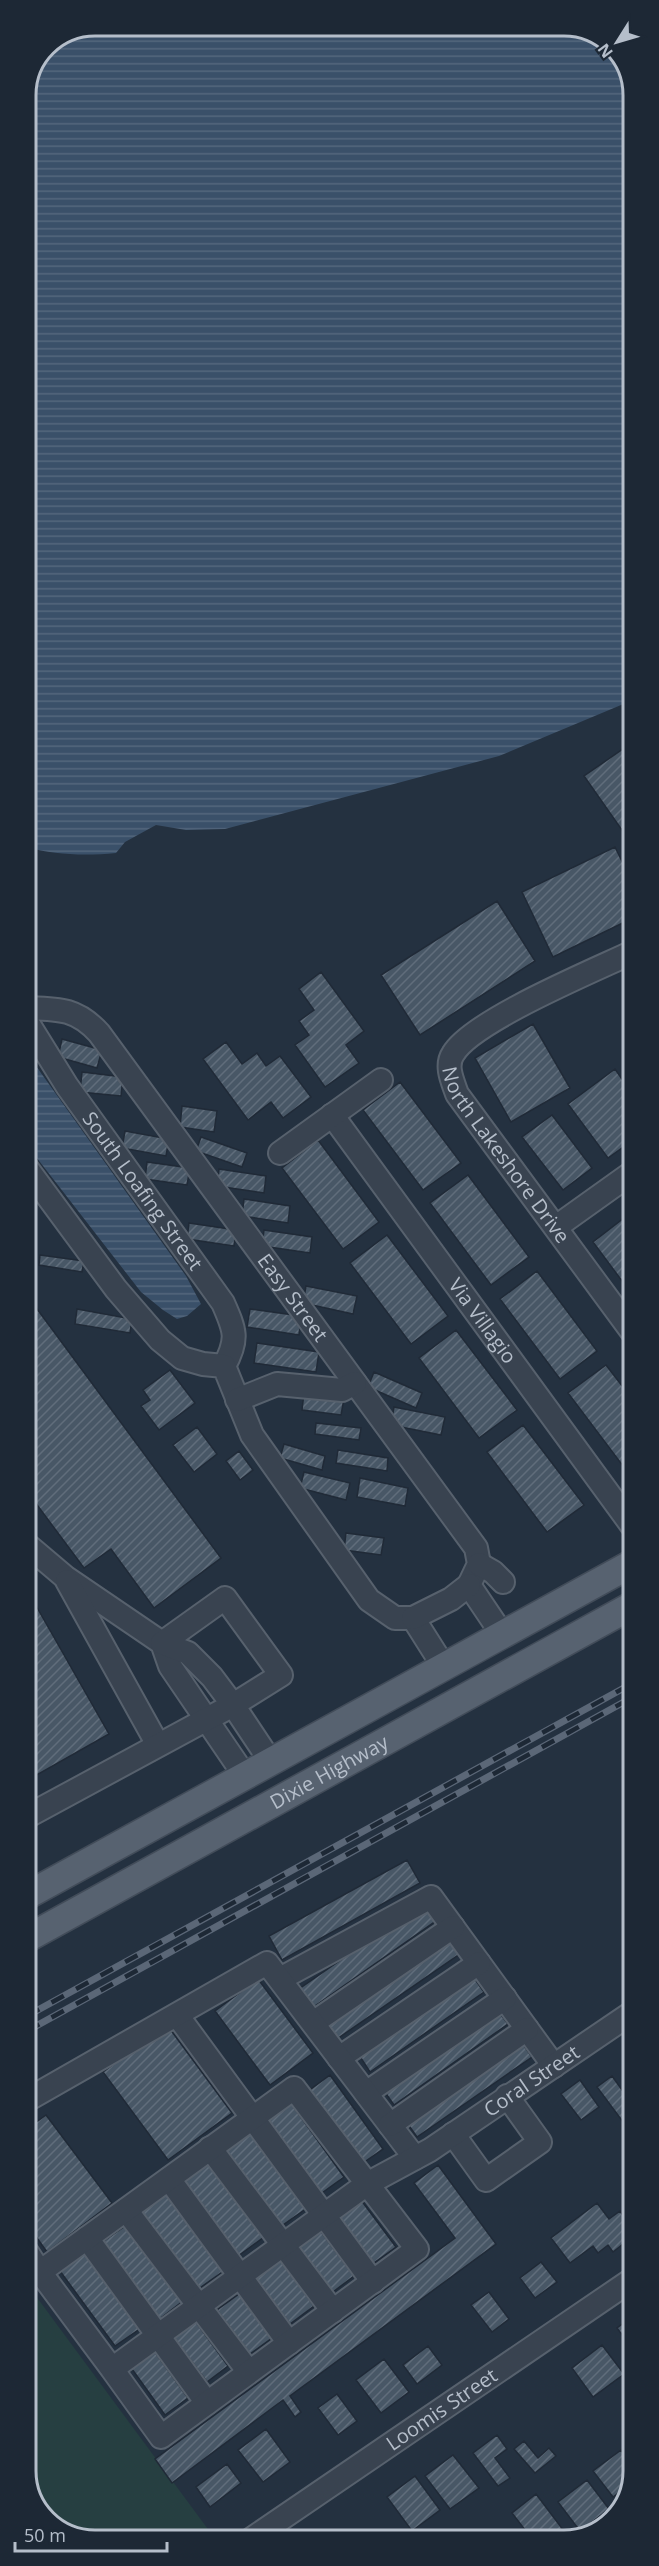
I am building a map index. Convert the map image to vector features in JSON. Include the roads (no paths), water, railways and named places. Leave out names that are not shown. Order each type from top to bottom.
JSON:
[{"type":"main road","name":"Dixie Highway","points":[[36,1891],[623,1568]]},
{"type":"main road","name":"Dixie Highway","points":[[36,1934],[623,1610]]},
{"type":"main road","points":[[240,1821],[271,1762]]},
{"type":"street","name":"North Lakeshore Drive","points":[[623,957],[495,1020],[466,1038],[451,1056],[450,1074],[457,1094],[623,1319]]},
{"type":"street","name":"Easy Street","points":[[36,1009],[64,1010],[84,1018],[99,1033],[476,1548],[479,1564]]},
{"type":"street","name":"South Loafing Street","points":[[36,1036],[67,1086],[223,1303],[235,1332],[232,1352],[224,1366]]},
{"type":"street","points":[[280,1153],[381,1080]]},
{"type":"street","name":"Via Villagio","points":[[332,1115],[623,1513]]},
{"type":"street","points":[[556,1227],[623,1179]]},
{"type":"street","points":[[36,1181],[116,1289],[160,1340],[182,1358],[203,1364],[224,1366],[252,1435],[369,1600],[395,1618],[413,1618],[451,1599],[469,1585],[479,1564],[493,1572],[503,1582]]},
{"type":"street","points":[[237,1400],[277,1384],[342,1390],[355,1383]]},
{"type":"street","points":[[36,1552],[65,1577],[162,1643],[189,1653],[233,1705],[271,1762]]},
{"type":"street","points":[[65,1577],[158,1745]]},
{"type":"street","points":[[469,1585],[502,1635]]},
{"type":"street","points":[[36,1812],[233,1705],[281,1675],[225,1598],[162,1643]]},
{"type":"street","points":[[413,1618],[444,1667]]},
{"type":"street","points":[[162,1643],[170,1666],[245,1776]]},
{"type":"street","points":[[280,1979],[431,1897],[554,2066]]},
{"type":"street","points":[[313,2023],[453,1927]]},
{"type":"street","points":[[36,2095],[267,1963],[390,2125],[422,2154]]},
{"type":"street","points":[[339,2058],[479,1963]]},
{"type":"street","points":[[366,2093],[505,1998]]},
{"type":"street","points":[[177,2015],[373,2282]]},
{"type":"street","name":"Coral Street","points":[[112,2369],[367,2184],[453,2134],[623,2019]]},
{"type":"street","points":[[390,2125],[527,2029]]},
{"type":"street","points":[[36,2266],[40,2272],[112,2369],[161,2437],[417,2249],[294,2088],[40,2272]]},
{"type":"street","points":[[453,2134],[486,2180],[540,2142],[507,2096]]},
{"type":"street","points":[[210,2148],[333,2311]]},
{"type":"street","points":[[169,2179],[289,2343]]},
{"type":"street","points":[[126,2210],[249,2372]]},
{"type":"street","points":[[87,2238],[207,2403]]},
{"type":"street","name":"Loomis Street","points":[[265,2530],[623,2286]]},
{"type":"water","points":[[95,36],[568,36],[587,40],[587,72],[619,72],[623,95],[623,704],[499,756],[225,829],[186,830],[156,825],[125,842],[116,853],[70,854],[36,849],[36,95],[40,72],[46,62],[53,53],[72,40]]},
{"type":"water","points":[[36,1066],[186,1276],[201,1304],[187,1316],[177,1319],[141,1292],[36,1157]]},
{"type":"railway","points":[[36,2011],[623,1688]]},
{"type":"railway","points":[[36,2026],[623,1703]]}]
